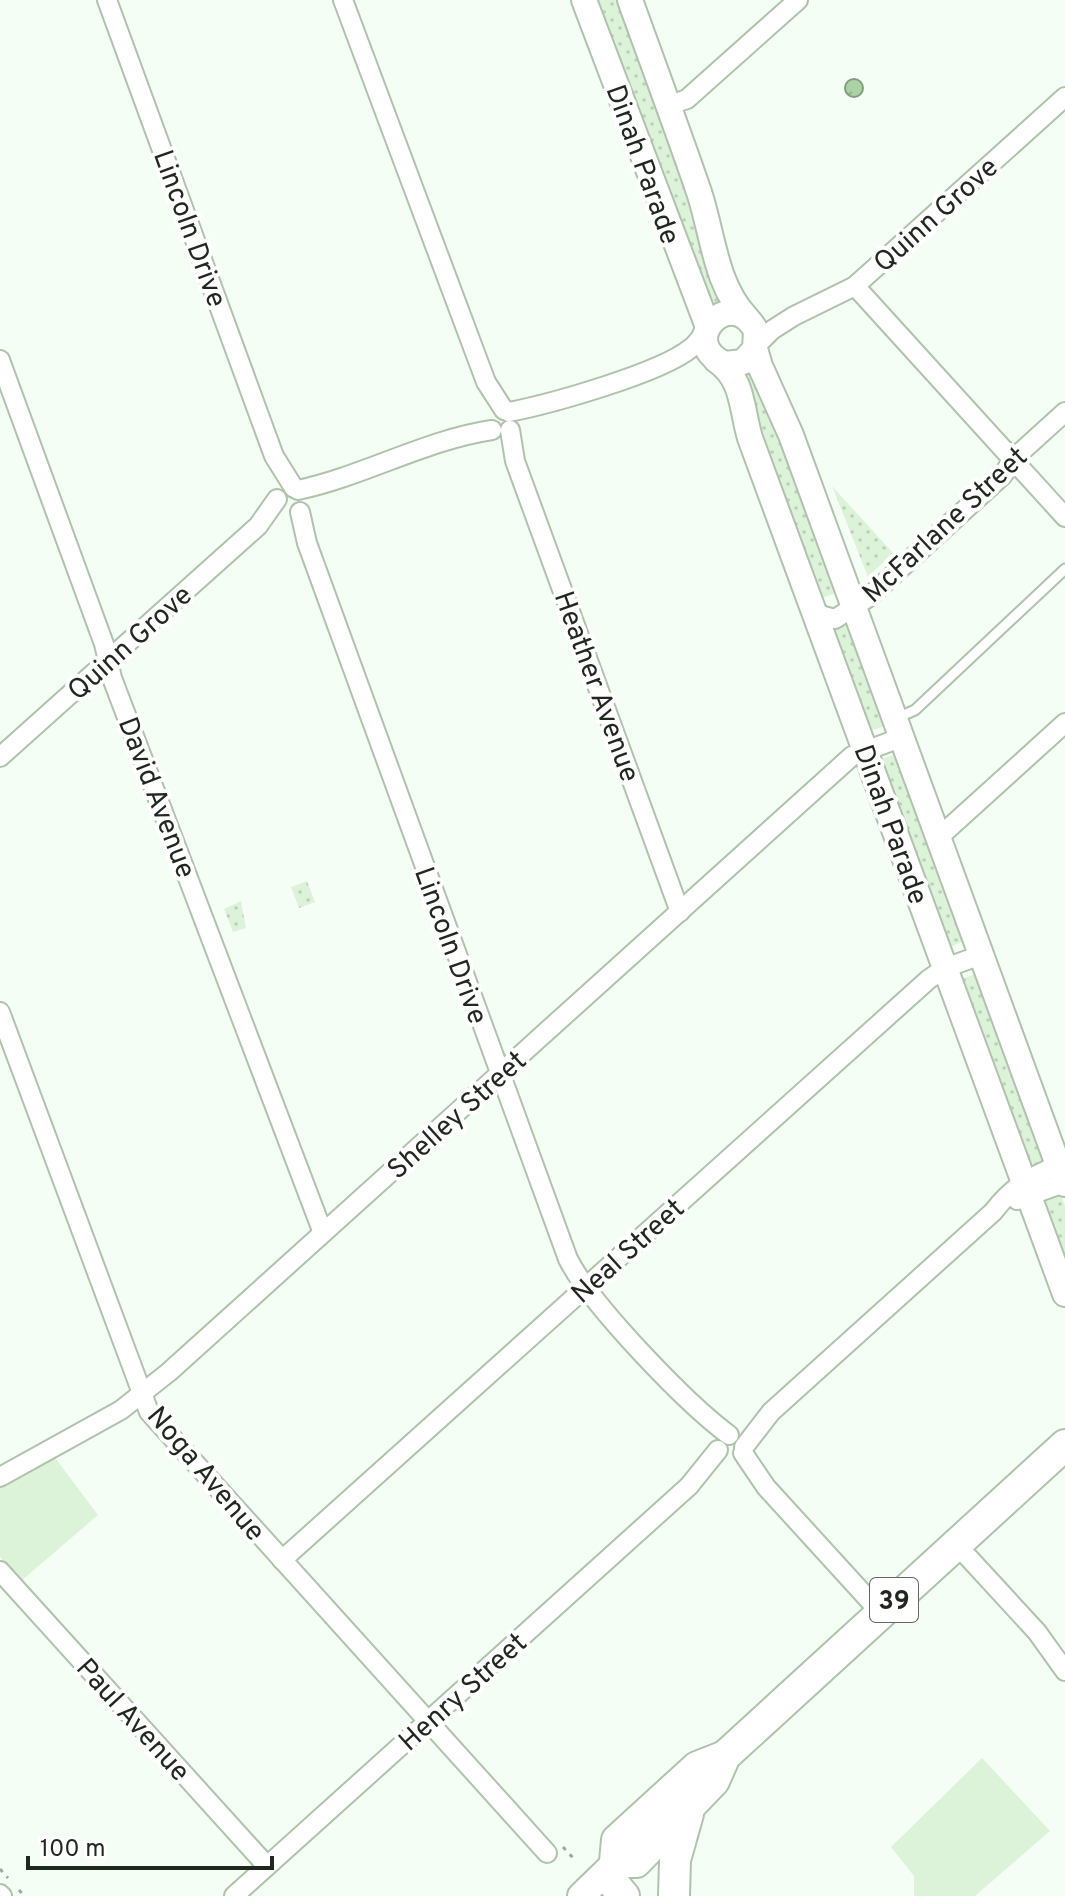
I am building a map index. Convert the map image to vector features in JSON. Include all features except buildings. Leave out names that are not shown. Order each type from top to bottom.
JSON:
[{"type":"main road","name":"39","points":[[725,1756],[714,1781],[690,1808],[626,1862],[617,1840],[697,1767],[725,1756],[1065,1445]]},
{"type":"main road","name":"39","points":[[674,1896],[675,1860],[690,1808]]},
{"type":"main road","points":[[581,1896],[626,1862]]},
{"type":"main road","points":[[624,1896],[613,1883],[626,1862]]},
{"type":"main road","points":[[626,1862],[666,1896]]},
{"type":"street","name":"Lincoln Drive","points":[[107,0],[568,1259],[585,1288],[880,1612]]},
{"type":"street","name":"Heather Avenue","points":[[343,0],[680,912]]},
{"type":"street","name":"Dinah Parade","points":[[584,0],[707,328]]},
{"type":"street","name":"Dinah Parade","points":[[630,0],[715,242],[723,287],[747,318]]},
{"type":"street","points":[[668,106],[687,99],[798,0]]},
{"type":"street","name":"Quinn Grove","points":[[756,348],[772,330],[794,316],[855,286],[1065,97]]},
{"type":"street","points":[[855,286],[1065,517]]},
{"type":"street","points":[[728,313],[747,318],[756,331],[756,348],[750,357],[734,365],[716,360],[706,345],[707,328],[712,321],[728,313]]},
{"type":"street","name":"Quinn Grove","points":[[747,318],[794,316]]},
{"type":"street","name":"Quinn Grove","points":[[0,757],[258,526],[291,502],[330,483],[673,360],[693,347],[707,328]]},
{"type":"street","name":"Dinah Parade","points":[[756,348],[791,435],[1063,1177]]},
{"type":"street","name":"David Avenue","points":[[0,360],[109,659],[112,678],[323,1233]]},
{"type":"street","name":"Quinn Grove","points":[[673,360],[716,360]]},
{"type":"street","name":"Dinah Parade","points":[[716,360],[732,371],[740,390],[750,438],[1065,1294]]},
{"type":"street","name":"McFarlane Street","points":[[816,614],[835,619],[853,609],[1003,475],[1013,459],[1065,412]]},
{"type":"street","points":[[938,838],[1065,723]]},
{"type":"street","name":"Shelley Street","points":[[0,1477],[120,1411],[142,1394],[852,756],[897,729]]},
{"type":"street","name":"Neal Street","points":[[282,1560],[945,968],[981,955]]},
{"type":"street","name":"Noga Avenue","points":[[0,1012],[149,1412],[547,1853]]},
{"type":"street","name":"Henry Street","points":[[234,1896],[993,1212],[1026,1188],[1063,1177]]},
{"type":"street","points":[[956,1544],[1037,1632],[1065,1671]]},
{"type":"street","name":"Paul Avenue","points":[[0,1571],[267,1866]]},
{"type":"lane","points":[[897,729],[1065,569]]},
{"type":"shaded area","points":[[597,0],[622,0],[727,307],[710,309]]},
{"type":"shaded area","points":[[752,364],[839,592],[816,600],[738,369]]},
{"type":"shaded area","points":[[832,486],[893,553],[868,577]]},
{"type":"shaded area","points":[[851,619],[888,725],[864,733],[827,627]]},
{"type":"shaded area","points":[[899,753],[967,940],[945,949],[877,761]]},
{"type":"shaded area","points":[[307,881],[315,902],[299,908],[291,887]]},
{"type":"shaded area","points":[[241,901],[246,928],[233,932],[224,909]]},
{"type":"shaded area","points":[[980,972],[1047,1160],[1024,1168],[957,981]]},
{"type":"shaded area","points":[[1060,1193],[1065,1206],[1065,1281],[1036,1202]]},
{"type":"shaded area","points":[[53,1455],[98,1515],[21,1581],[0,1557],[0,1487]]},
{"type":"shaded area","points":[[982,1758],[1050,1831],[975,1896],[914,1896],[914,1876],[891,1847]]},
{"type":"water","points":[[854,79],[863,88],[854,97],[845,88]]}]
